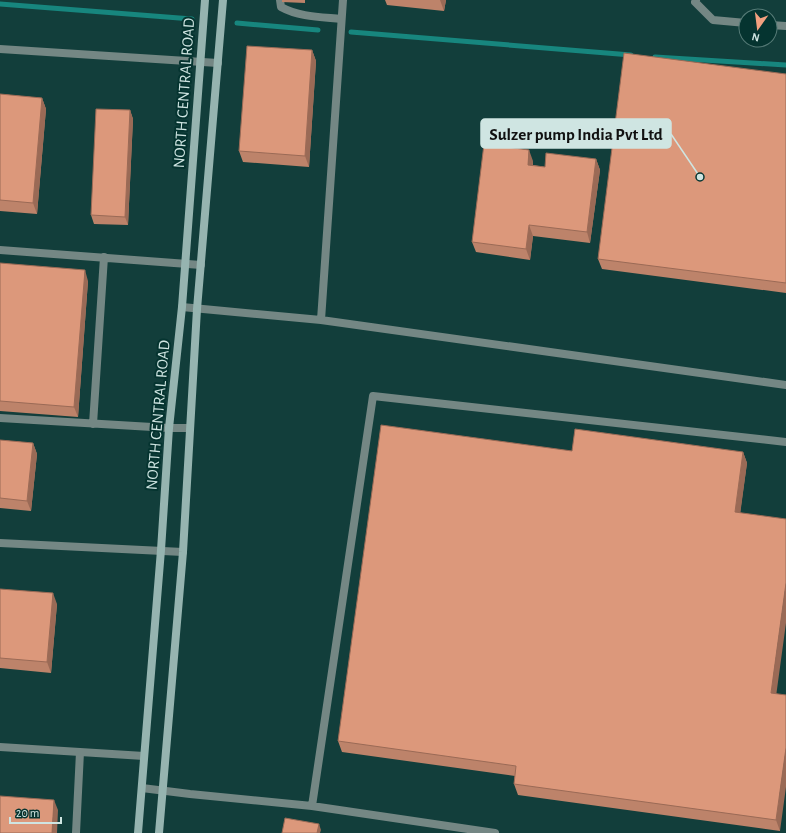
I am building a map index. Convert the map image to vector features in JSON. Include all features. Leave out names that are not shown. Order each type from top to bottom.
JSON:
[{"type":"main road","name":"NORTH CENTRAL ROAD","points":[[138,833],[161,550],[168,428],[186,264],[205,0]]},
{"type":"main road","name":"NORTH CENTRAL ROAD","points":[[159,833],[183,552],[201,265],[223,0]]},
{"type":"street","points":[[280,0],[281,7],[290,12],[341,19]]},
{"type":"street","points":[[321,320],[343,0]]},
{"type":"street","points":[[696,0],[696,2],[713,20],[738,22]]},
{"type":"street","points":[[0,49],[218,63]]},
{"type":"street","points":[[0,250],[201,265]]},
{"type":"street","points":[[93,424],[104,257]]},
{"type":"street","points":[[182,307],[321,320],[786,384]]},
{"type":"street","points":[[312,806],[373,396],[786,442]]},
{"type":"street","points":[[0,418],[190,428]]},
{"type":"street","points":[[0,543],[183,552]]},
{"type":"street","points":[[0,747],[144,756]]},
{"type":"street","points":[[76,833],[80,752]]},
{"type":"street","points":[[142,788],[312,806],[496,833]]},
{"type":"building","points":[[247,46],[312,50],[305,156],[239,151]]},
{"type":"building","points":[[624,53],[786,74],[786,283],[598,259]]},
{"type":"building","points":[[0,94],[42,98],[33,203],[0,200]]},
{"type":"building","points":[[96,109],[130,110],[125,217],[91,215]]},
{"type":"building","points":[[484,144],[529,150],[528,165],[545,167],[546,153],[596,159],[587,232],[529,225],[526,249],[472,242]]},
{"type":"building","points":[[0,263],[85,270],[74,407],[0,401]]},
{"type":"building","points":[[381,425],[572,451],[575,429],[743,452],[735,512],[786,519],[786,583],[771,693],[786,695],[786,748],[776,820],[514,784],[516,766],[338,741]]},
{"type":"building","points":[[0,440],[33,443],[27,501],[0,498]]},
{"type":"building","points":[[0,589],[53,593],[47,662],[0,658]]},
{"type":"building","points":[[0,796],[54,800],[52,833],[0,833]]},
{"type":"building","points":[[285,818],[319,824],[317,833],[282,833]]},
{"type":"waterway","points":[[0,4],[192,19]]},
{"type":"waterway","points":[[237,23],[318,30]]},
{"type":"waterway","points":[[351,32],[631,55]]},
{"type":"waterway","points":[[655,57],[786,65]]},
{"type":"place","name":"Sulzer pump India Pvt Ltd","points":[[700,177]]}]
